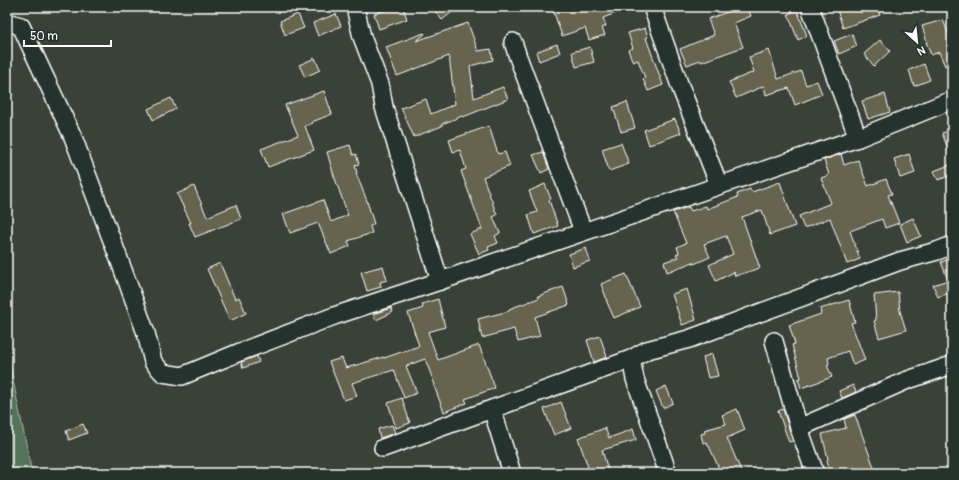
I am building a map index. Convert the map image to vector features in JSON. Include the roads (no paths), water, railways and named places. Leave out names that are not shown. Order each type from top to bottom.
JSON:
[{"type":"street","points":[[355,7],[362,37],[380,84],[384,107],[440,281]]},
{"type":"street","points":[[652,7],[680,86],[719,185]]},
{"type":"street","points":[[810,7],[858,138]]},
{"type":"street","points":[[7,22],[21,26],[73,137],[146,333],[153,362],[163,373],[182,376],[334,316],[858,138],[952,100]]},
{"type":"street","points":[[513,42],[583,232]]},
{"type":"street","points":[[383,448],[631,359],[647,350],[689,339],[900,261],[937,251],[952,245]]},
{"type":"street","points":[[774,341],[798,428],[815,473]]},
{"type":"street","points":[[631,359],[635,379],[668,473]]},
{"type":"street","points":[[798,428],[905,381],[952,365]]},
{"type":"street","points":[[492,409],[512,473]]}]
